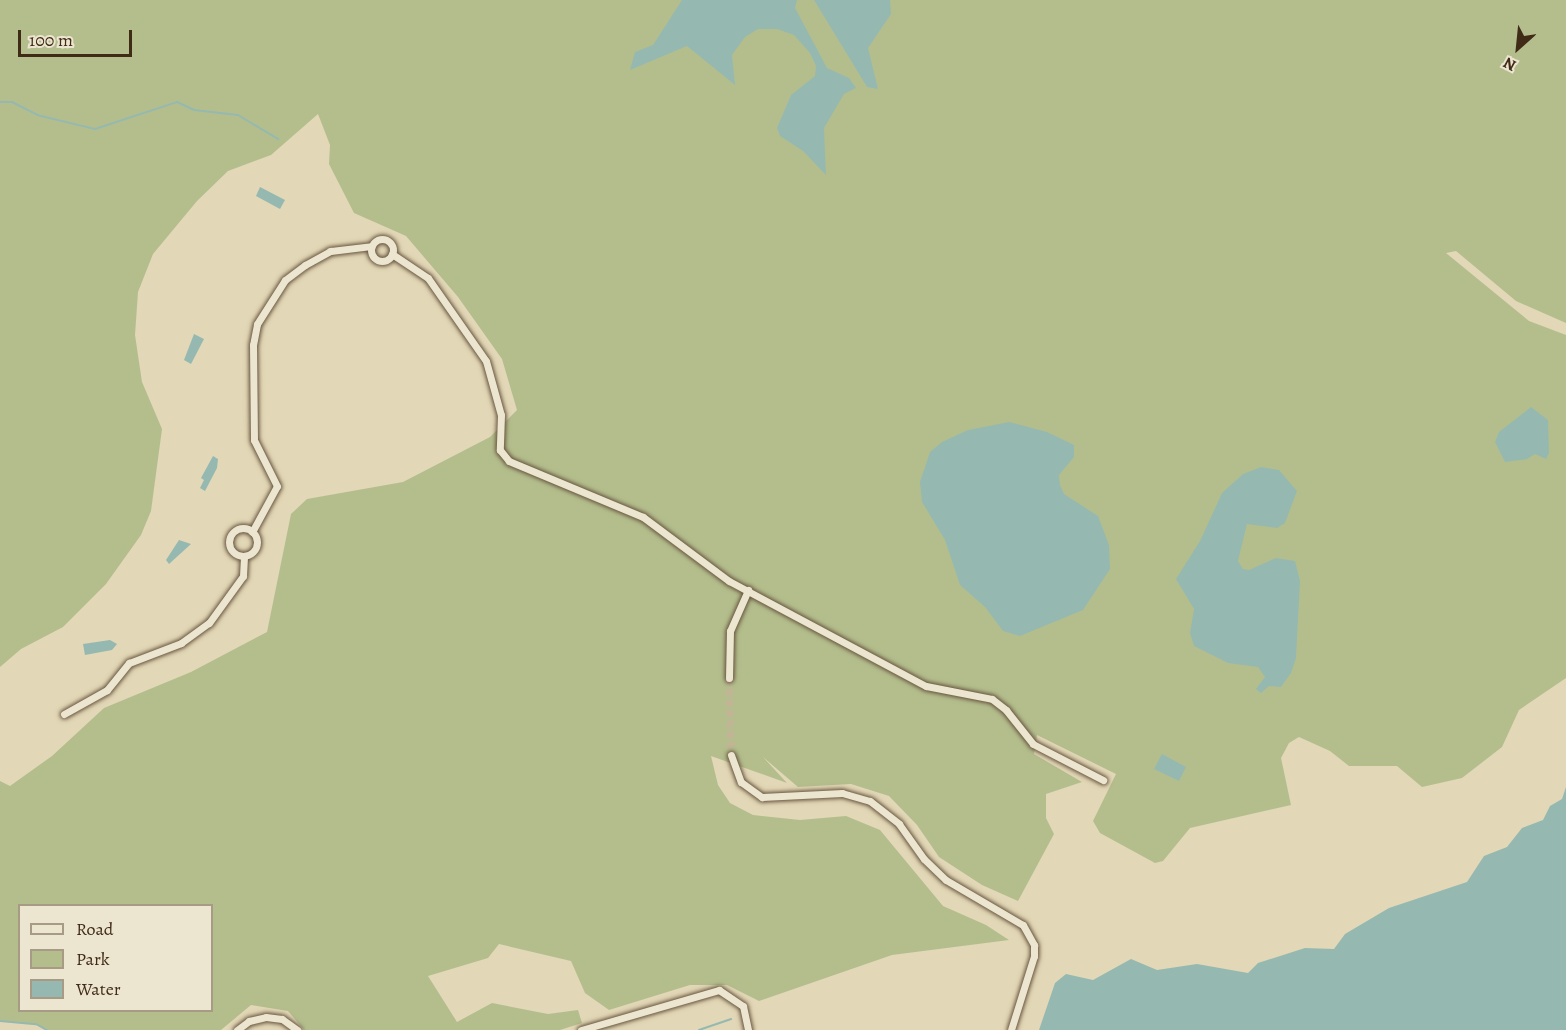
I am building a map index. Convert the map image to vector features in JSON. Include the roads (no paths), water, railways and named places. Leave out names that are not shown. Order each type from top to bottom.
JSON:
[{"type":"street","points":[[252,532],[278,486],[254,440],[253,345],[257,324],[285,280],[305,265],[330,251],[372,246],[379,239],[386,240],[393,247],[392,254],[388,259],[377,259],[372,246]]},
{"type":"street","points":[[392,254],[428,278],[486,361],[501,415],[500,450],[509,461],[643,517],[698,559],[748,590],[926,686],[992,699],[1006,710],[1033,744],[1103,780]]},
{"type":"street","points":[[240,528],[252,532],[257,544],[253,552],[244,556],[231,549],[230,536],[240,528]]},
{"type":"street","points":[[64,714],[107,690],[129,663],[193,636],[224,608],[243,576],[244,556]]},
{"type":"street","points":[[729,678],[730,631],[748,590]]},
{"type":"street","points":[[731,755],[741,782],[762,797],[842,793],[870,801],[899,824],[924,859],[946,880],[1023,925],[1034,945],[1034,956],[1011,1030]]},
{"type":"street","points":[[581,1030],[720,990],[743,1006],[748,1030]]},
{"type":"street","points":[[237,1030],[249,1021],[266,1017],[282,1019],[297,1030]]},
{"type":"water","points":[[682,0],[797,0],[795,8],[827,68],[849,78],[856,88],[844,94],[824,128],[826,175],[803,151],[780,136],[777,128],[791,95],[815,76],[816,66],[810,53],[794,35],[777,29],[758,29],[745,37],[732,55],[735,85],[687,46],[630,70],[635,52],[653,45]]},
{"type":"water","points":[[814,0],[890,0],[891,14],[868,48],[878,89],[867,87]]},
{"type":"water","points":[[260,187],[285,200],[280,209],[256,196]]},
{"type":"water","points":[[194,334],[204,339],[191,364],[184,360]]},
{"type":"water","points":[[1531,407],[1548,420],[1549,453],[1546,459],[1535,454],[1527,459],[1505,462],[1495,442],[1499,432]]},
{"type":"water","points":[[1009,422],[1047,432],[1074,445],[1074,457],[1059,475],[1060,485],[1064,494],[1098,516],[1109,545],[1110,569],[1083,610],[1020,636],[1003,631],[985,607],[960,585],[945,540],[922,502],[920,482],[930,452],[942,442],[968,430]]},
{"type":"water","points":[[213,456],[218,459],[217,468],[205,491],[200,488],[204,480],[201,478]]},
{"type":"water","points":[[1261,467],[1279,470],[1297,491],[1285,523],[1277,528],[1247,524],[1238,561],[1243,569],[1249,570],[1276,558],[1295,561],[1300,581],[1296,658],[1291,673],[1281,687],[1269,686],[1261,693],[1256,689],[1265,677],[1258,667],[1228,663],[1194,646],[1190,633],[1194,609],[1176,579],[1200,541],[1222,493],[1243,474]]},
{"type":"water","points":[[179,540],[191,544],[169,564],[166,560]]},
{"type":"water","points":[[110,640],[117,644],[112,650],[85,655],[83,644]]},
{"type":"water","points":[[1162,754],[1186,767],[1179,781],[1154,769]]},
{"type":"water","points":[[1566,787],[1566,1030],[1039,1030],[1055,983],[1066,974],[1093,980],[1131,959],[1157,970],[1197,964],[1248,973],[1258,963],[1305,948],[1334,949],[1345,934],[1389,908],[1467,882],[1484,856],[1507,847],[1522,828],[1543,820],[1550,806],[1562,799]]},
{"type":"waterway","points":[[0,102],[12,102],[37,115],[95,129],[177,102],[194,110],[238,115],[278,139]]},
{"type":"waterway","points":[[699,1030],[731,1019]]},
{"type":"waterway","points":[[0,1021],[36,1024],[47,1030]]},
{"type":"tunnel","points":[[729,678],[731,755]]}]
